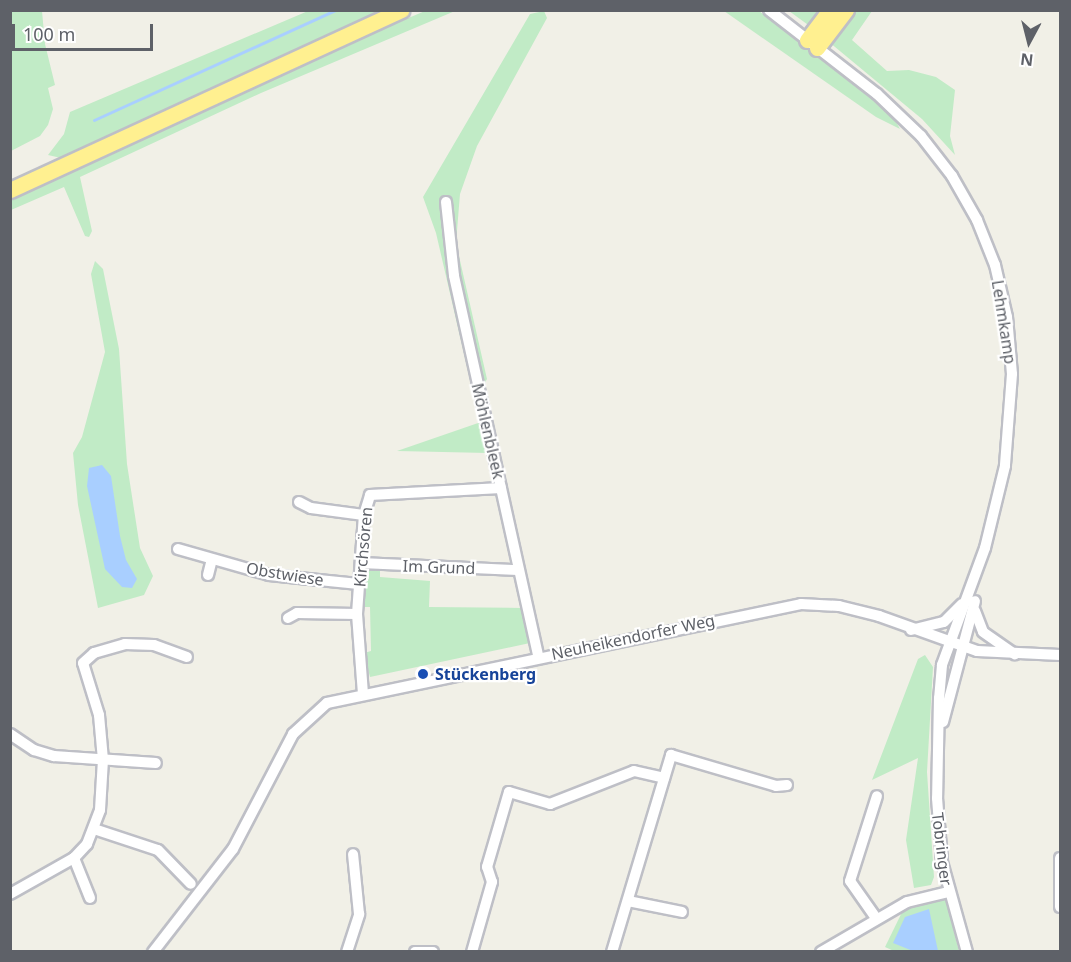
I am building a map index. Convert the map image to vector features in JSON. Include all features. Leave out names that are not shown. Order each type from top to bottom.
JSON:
[{"type":"highway","points":[[10,190],[402,10]]},
{"type":"highway","points":[[812,44],[830,10]]},
{"type":"highway","points":[[812,44],[846,10]]},
{"type":"street","name":"Lehmkamp","points":[[770,10],[877,94],[921,136],[952,176],[976,220],[995,265],[1007,317],[1012,374],[1005,466],[972,597]]},
{"type":"street","name":"Möhlenbleek","points":[[446,202],[450,253],[538,658]]},
{"type":"street","name":"Kirchsören","points":[[363,694],[357,614],[364,515],[370,495],[501,489]]},
{"type":"street","points":[[299,502],[311,508],[364,515]]},
{"type":"street","name":"Obstwiese","points":[[178,549],[269,574],[359,585]]},
{"type":"street","points":[[208,575],[212,559]]},
{"type":"street","name":"Im Grund","points":[[361,563],[518,570]]},
{"type":"street","points":[[911,630],[948,619],[972,597]]},
{"type":"street","points":[[950,644],[972,597]]},
{"type":"street","points":[[964,648],[972,597]]},
{"type":"street","points":[[972,597],[983,632],[1017,656]]},
{"type":"street","name":"Neuheikendorfer Weg","points":[[153,951],[233,849],[294,734],[327,703],[801,604],[839,606],[964,648],[1017,656],[1060,655]]},
{"type":"street","points":[[288,618],[297,613],[357,614]]},
{"type":"street","points":[[10,894],[74,858],[94,829],[100,810],[103,760],[99,715],[83,663],[94,653],[125,644],[154,645],[187,657]]},
{"type":"street","name":"Tobringer","points":[[950,644],[942,665],[938,742],[938,824],[948,892],[968,951]]},
{"type":"street","name":"Tobringer","points":[[938,742],[964,648]]},
{"type":"street","points":[[10,734],[34,750],[54,756],[156,763]]},
{"type":"street","points":[[612,951],[671,755],[776,786],[787,785]]},
{"type":"street","points":[[472,951],[492,882],[487,867],[509,792],[550,804],[634,771],[664,778]]},
{"type":"street","points":[[876,918],[850,881],[877,796]]},
{"type":"street","points":[[94,829],[158,850],[191,884]]},
{"type":"street","points":[[346,951],[359,914],[353,854]]},
{"type":"street","points":[[74,858],[90,898]]},
{"type":"street","points":[[1060,858],[1060,907]]},
{"type":"street","points":[[821,951],[907,902],[948,892]]},
{"type":"street","points":[[628,901],[682,912]]},
{"type":"street","points":[[415,951],[434,951]]},
{"type":"green space","points":[[11,10],[42,11],[45,44],[55,85],[48,88],[53,109],[48,125],[40,136],[11,151]]},
{"type":"green space","points":[[308,11],[384,11],[61,158],[48,155],[64,134],[70,112]]},
{"type":"green space","points":[[425,11],[455,11],[261,93],[80,177],[92,231],[89,237],[85,236],[64,187],[11,210],[11,196],[271,76]]},
{"type":"green space","points":[[544,11],[547,18],[477,146],[460,194],[456,243],[487,379],[479,393],[471,384],[436,233],[423,197],[530,14]]},
{"type":"green space","points":[[724,11],[759,11],[852,81],[894,118],[900,129],[876,117]]},
{"type":"green space","points":[[789,11],[823,11],[811,27]]},
{"type":"green space","points":[[851,11],[872,11],[852,40],[887,71],[909,70],[936,77],[955,90],[950,136],[955,155],[922,119],[829,42]]},
{"type":"green space","points":[[95,261],[103,269],[119,349],[127,464],[140,548],[153,576],[144,595],[98,608],[78,505],[73,453],[82,437],[105,352],[91,274]]},
{"type":"green space","points":[[481,422],[488,453],[397,451]]},
{"type":"green space","points":[[371,567],[380,568],[380,577],[430,581],[429,607],[522,608],[530,643],[370,677],[364,653],[371,651],[370,607],[362,607],[365,574]]},
{"type":"green space","points":[[925,655],[933,667],[927,772],[934,877],[931,885],[914,888],[906,840],[918,758],[872,780],[918,659]]},
{"type":"green space","points":[[944,893],[959,951],[894,951],[885,947],[907,902]]},
{"type":"water","points":[[102,465],[111,476],[126,560],[137,579],[132,588],[122,587],[105,569],[87,486],[89,468]]},
{"type":"water","points":[[929,909],[938,951],[913,951],[893,943],[905,917]]},
{"type":"waterway","points":[[94,120],[335,10]]},
{"type":"place","name":"Stückenberg","points":[[423,674]]}]
